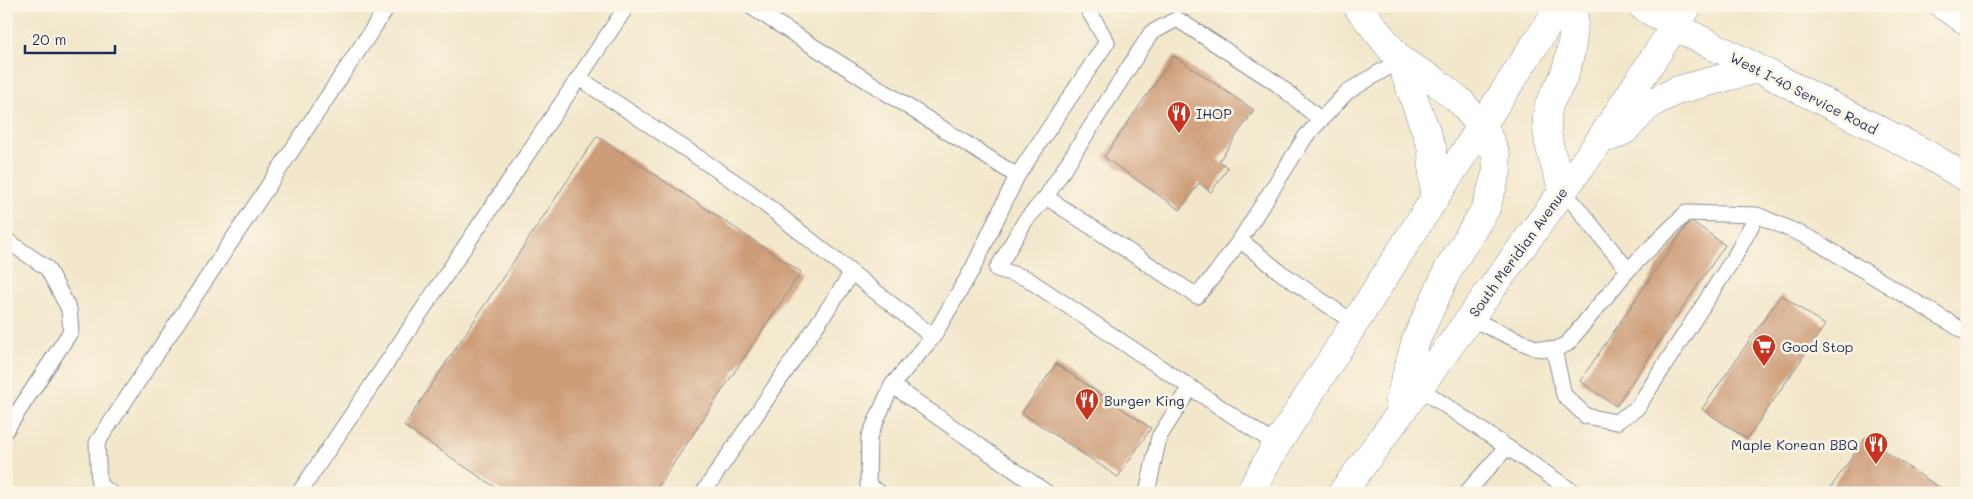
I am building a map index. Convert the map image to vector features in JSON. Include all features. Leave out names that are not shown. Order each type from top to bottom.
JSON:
[{"type":"main road","points":[[1356,6],[1400,60],[1442,86],[1461,102],[1482,127],[1496,155],[1497,171],[1494,187],[1486,208],[1448,270],[1416,340],[1395,418]]},
{"type":"main road","points":[[1250,493],[1277,445],[1354,324],[1560,6]]},
{"type":"main road","points":[[1563,190],[1546,136],[1548,107],[1563,78],[1568,57],[1572,35],[1573,6]]},
{"type":"main road","name":"West I-40 Service Road","points":[[1642,6],[1681,16],[1757,69],[1923,152],[1967,178]]},
{"type":"main road","points":[[1944,6],[1967,22]]},
{"type":"main road","name":"South Meridian Avenue","points":[[1342,493],[1598,143],[1681,16]]},
{"type":"main road","points":[[1400,60],[1432,148],[1434,199]]},
{"type":"main road","points":[[1598,143],[1625,130],[1644,110],[1672,93],[1757,69]]},
{"type":"lane","points":[[110,493],[99,484],[97,443],[388,6]]},
{"type":"lane","points":[[300,493],[627,6]]},
{"type":"lane","points":[[750,6],[1017,176]]},
{"type":"lane","points":[[880,493],[868,485],[869,437],[892,385],[933,337],[973,268],[1017,176],[1106,42],[1086,6]]},
{"type":"lane","points":[[997,269],[1025,221],[1046,197],[1151,33],[1177,19],[1276,83],[1321,120]]},
{"type":"lane","points":[[1046,197],[1197,296],[1240,240],[1306,136],[1347,92],[1400,60]]},
{"type":"lane","points":[[578,78],[747,190],[933,337]]},
{"type":"lane","points":[[1563,190],[1628,270]]},
{"type":"lane","points":[[1469,318],[1535,348],[1554,350],[1567,344],[1579,332],[1628,270],[1686,213],[1757,215],[1810,238],[1967,333]]},
{"type":"lane","points":[[1554,350],[1564,395],[1586,416],[1616,422],[1637,408],[1735,256],[1757,215]]},
{"type":"lane","points":[[6,240],[47,268],[69,309],[71,331],[6,430]]},
{"type":"lane","points":[[1240,240],[1280,272],[1354,324]]},
{"type":"lane","points":[[973,268],[997,269],[1026,278],[1277,445]]},
{"type":"lane","points":[[703,493],[852,273]]},
{"type":"lane","points":[[892,385],[1047,493]]},
{"type":"lane","points":[[1148,493],[1159,437],[1191,387]]},
{"type":"lane","points":[[1418,387],[1576,493]]},
{"type":"lane","points":[[1466,493],[1507,447]]},
{"type":"building","name":"IHOP","points":[[1174,56],[1254,110],[1219,161],[1228,168],[1211,192],[1199,183],[1180,210],[1104,157]]},
{"type":"building","points":[[597,136],[801,272],[654,493],[504,493],[404,426]]},
{"type":"building","points":[[1690,220],[1725,245],[1616,406],[1580,381]]},
{"type":"building","name":"Good Stop","points":[[1781,295],[1825,325],[1747,439],[1702,409]]},
{"type":"building","name":"Burger King","points":[[1056,364],[1151,428],[1118,477],[1022,413]]},
{"type":"building","name":"Maple Korean BBQ","points":[[1865,438],[1947,493],[1827,493]]},
{"type":"place","name":"IHOP","points":[[1179,134]]},
{"type":"place","name":"Good Stop","points":[[1764,367]]},
{"type":"place","name":"Burger King","points":[[1087,421]]},
{"type":"place","name":"Maple Korean BBQ","points":[[1876,465]]}]
